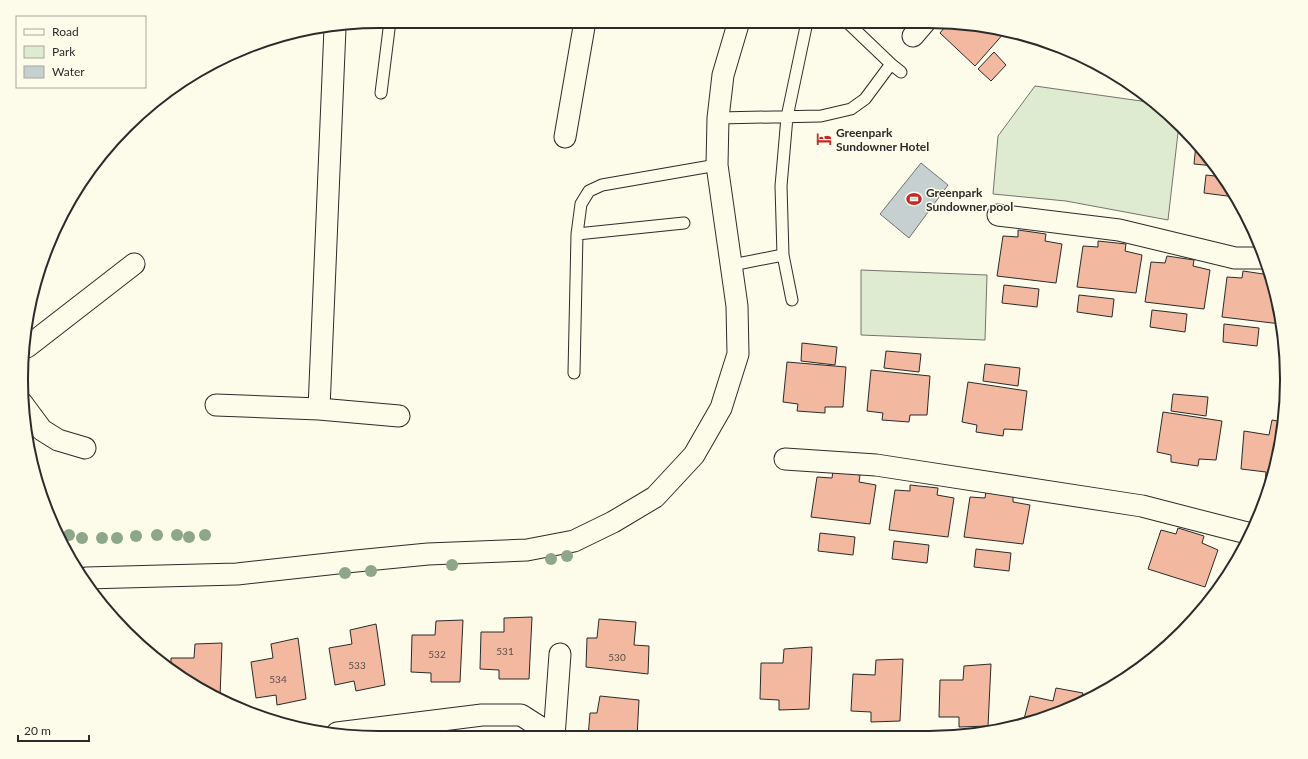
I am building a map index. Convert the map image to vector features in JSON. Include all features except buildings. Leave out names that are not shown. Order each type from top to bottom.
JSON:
[{"type":"street","points":[[565,137],[584,28]]},
{"type":"street","points":[[89,578],[237,574],[428,554],[527,550],[574,541],[613,522],[655,497],[694,455],[721,408],[738,354],[738,306],[717,164],[718,118],[723,75],[737,28]]},
{"type":"street","points":[[319,409],[335,31]]},
{"type":"street","points":[[998,215],[1119,230],[1235,258],[1258,258]]},
{"type":"street","points":[[30,345],[134,264]]},
{"type":"street","points":[[216,405],[319,409],[399,416]]},
{"type":"street","points":[[30,414],[42,430],[58,440],[85,448]]},
{"type":"street","points":[[785,459],[876,464],[1142,506],[1245,532]]},
{"type":"street","points":[[554,731],[560,654]]},
{"type":"street","points":[[360,730],[474,716],[521,715],[545,731]]},
{"type":"lane","points":[[381,93],[389,28]]},
{"type":"lane","points":[[792,300],[783,255],[780,186],[787,117],[806,28]]},
{"type":"lane","points":[[853,28],[901,72]]},
{"type":"lane","points":[[718,118],[821,116],[851,110],[866,99],[891,64]]},
{"type":"lane","points":[[574,373],[578,234],[581,204],[589,191],[602,184],[717,164]]},
{"type":"lane","points":[[578,234],[684,223]]},
{"type":"lane","points":[[732,265],[783,255]]},
{"type":"green space","points":[[1035,86],[1142,101],[1178,132],[1168,220],[1066,201],[993,194],[998,136]]},
{"type":"green space","points":[[861,270],[987,275],[985,340],[861,335]]},
{"type":"water","name":"Greenpark Sundowner pool","points":[[921,163],[948,185],[909,238],[880,214]]},
{"type":"place","name":"Greenpark Sundowner Hotel","points":[[824,139]]},
{"type":"place","name":"Greenpark Sundowner pool","points":[[914,199]]}]
